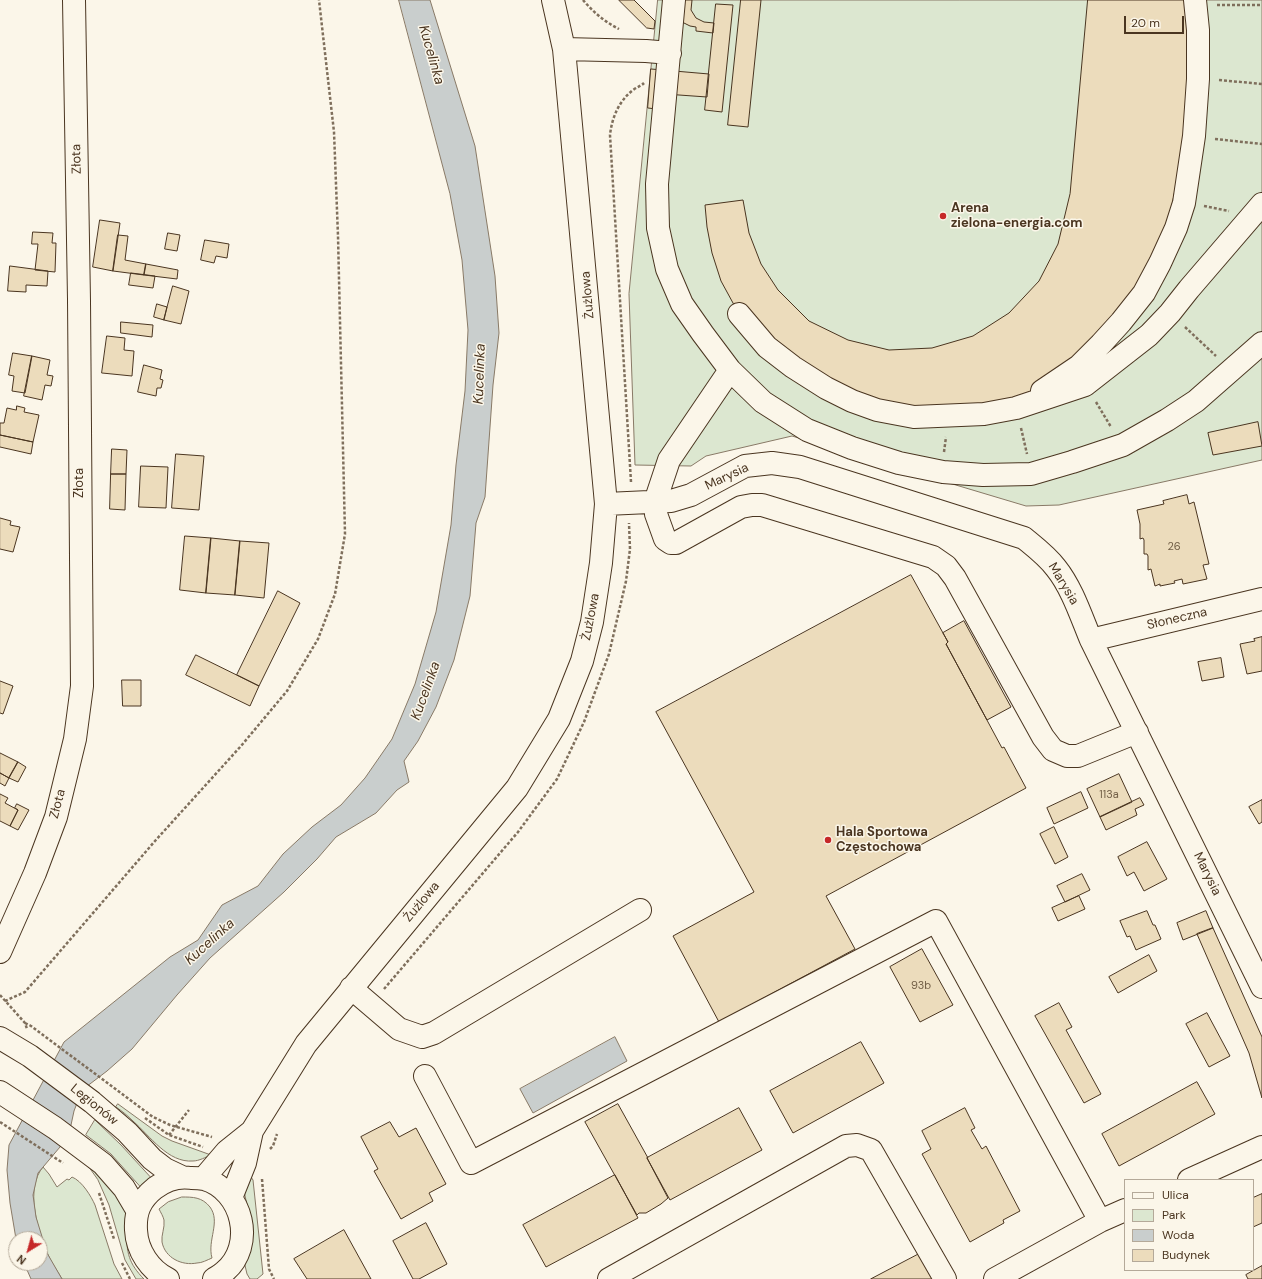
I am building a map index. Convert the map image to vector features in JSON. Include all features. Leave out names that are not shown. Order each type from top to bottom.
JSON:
[{"type":"street","name":"Złota","points":[[0,952],[35,872],[56,817],[74,740],[82,686],[79,300],[74,0]]},
{"type":"street","name":"Żużlowa","points":[[231,1198],[244,1163],[252,1131],[306,1044],[517,788],[559,719],[582,661],[592,622],[601,562],[606,504],[564,49],[553,0]]},
{"type":"street","points":[[674,0],[657,184],[658,228],[667,269],[682,304],[730,370],[763,402],[807,430],[852,448],[899,463],[943,472],[983,475],[1031,474],[1123,445],[1167,420],[1196,401],[1262,343]]},
{"type":"street","points":[[1016,408],[1079,366],[1121,322],[1144,293],[1176,228],[1184,203],[1194,136],[1198,78],[1198,30],[1196,2]]},
{"type":"street","points":[[564,49],[670,53]]},
{"type":"street","points":[[739,314],[767,347],[793,367],[826,388],[852,401],[877,410],[914,416],[984,414],[1016,408],[1085,385],[1150,335],[1258,209]]},
{"type":"street","points":[[730,370],[669,460],[655,502],[656,514],[665,539],[671,543],[676,543],[741,508],[752,505],[762,505],[933,557],[946,566],[955,578],[1043,737],[1053,750],[1067,756],[1078,756],[1137,732]]},
{"type":"street","name":"Marysia","points":[[606,504],[671,501],[691,495],[745,466],[772,463],[800,467],[1024,538],[1043,553],[1056,568],[1070,592],[1091,640],[1262,987]]},
{"type":"street","name":"Słoneczna","points":[[1091,640],[1262,599]]},
{"type":"street","points":[[351,988],[399,1029],[422,1037],[434,1033],[640,910]]},
{"type":"street","points":[[426,1076],[470,1163],[936,921],[1100,1221]]},
{"type":"street","name":"Legionów","points":[[0,1038],[30,1056],[92,1102],[127,1132],[152,1159],[165,1169],[182,1177]]},
{"type":"street","points":[[3,1094],[55,1128],[102,1164],[124,1188],[137,1210]]},
{"type":"street","name":"Żużlowa","points":[[204,1179],[227,1151],[252,1131]]},
{"type":"street","points":[[609,1279],[846,1146],[856,1145],[871,1150],[945,1279]]},
{"type":"street","points":[[1191,1179],[1262,1147]]},
{"type":"street","points":[[168,1279],[150,1266],[140,1250],[136,1234],[137,1210],[146,1195],[162,1182],[182,1177],[204,1179],[219,1186],[231,1198],[239,1212],[242,1226],[242,1242],[237,1256],[225,1272],[214,1279]]},
{"type":"street","points":[[995,1279],[1100,1221],[1124,1210]]},
{"type":"street","points":[[237,1256],[240,1279]]},
{"type":"path","points":[[5,1001],[25,992],[155,841],[241,746],[287,691],[318,639],[335,594],[345,534],[338,236],[334,132],[319,0]]},
{"type":"path","points":[[583,0],[606,22],[622,30]]},
{"type":"path","points":[[1196,2],[1262,5]]},
{"type":"path","points":[[382,991],[518,832],[557,779],[584,722],[610,654],[626,582],[630,549],[631,481],[610,134],[612,120],[617,108],[633,90],[644,84],[646,51]]},
{"type":"path","points":[[1198,78],[1262,84]]},
{"type":"path","points":[[1194,136],[1262,144]]},
{"type":"path","points":[[1184,203],[1258,209]]},
{"type":"path","points":[[1170,313],[1232,370]]},
{"type":"path","points":[[1085,385],[1123,445]]},
{"type":"path","points":[[1016,408],[1031,474]]},
{"type":"path","points":[[943,472],[948,415]]},
{"type":"path","points":[[0,995],[24,1023],[31,1026],[159,1120],[217,1138]]},
{"type":"path","points":[[169,1135],[189,1110]]},
{"type":"path","points":[[143,1117],[169,1135],[209,1149]]},
{"type":"path","points":[[0,1122],[69,1166]]},
{"type":"path","points":[[261,1173],[269,1269],[274,1279]]},
{"type":"path","points":[[97,1190],[115,1240]]},
{"type":"path","points":[[121,1260],[130,1279]]},
{"type":"green space","points":[[658,0],[1262,0],[1262,460],[1059,505],[1026,506],[792,436],[706,456],[691,466],[635,465],[629,294]]},
{"type":"green space","points":[[118,1104],[162,1136],[211,1155],[200,1160],[193,1161],[175,1158],[160,1147],[129,1117],[116,1107]]},
{"type":"green space","points":[[95,1120],[121,1145],[155,1182],[145,1192],[111,1154],[86,1135]]},
{"type":"green space","points":[[43,1167],[57,1187],[72,1177],[86,1189],[95,1205],[114,1264],[122,1279],[62,1279],[48,1255],[48,1231],[40,1231],[34,1208],[35,1186]]},
{"type":"green space","points":[[89,1167],[101,1177],[122,1202],[129,1220],[127,1232],[128,1252],[132,1263],[144,1279],[136,1279],[125,1260],[109,1205],[98,1180]]},
{"type":"green space","points":[[251,1177],[253,1180],[263,1274],[257,1279],[250,1279],[247,1274],[243,1257],[250,1219],[244,1191]]},
{"type":"green space","points":[[182,1197],[201,1199],[210,1207],[213,1213],[214,1225],[211,1245],[212,1258],[203,1262],[191,1264],[175,1260],[164,1248],[162,1242],[164,1220],[159,1209],[168,1202]]},
{"type":"water","name":"Kucelinka","points":[[399,0],[430,0],[475,146],[495,276],[499,333],[493,385],[485,497],[476,523],[470,596],[454,660],[436,707],[418,741],[404,761],[409,782],[397,790],[376,813],[336,837],[317,859],[284,892],[210,958],[132,1049],[82,1090],[74,1111],[71,1125],[60,1147],[38,1173],[33,1195],[36,1217],[40,1231],[15,1231],[7,1170],[9,1145],[64,1042],[170,957],[198,940],[222,905],[258,886],[283,854],[312,827],[341,805],[365,778],[392,739],[415,684],[436,612],[451,525],[456,465],[465,391],[468,330],[462,260],[450,194]]},
{"type":"water","points":[[615,1037],[627,1061],[533,1113],[520,1089]]},
{"type":"water","points":[[48,1255],[62,1279],[31,1279],[28,1271],[48,1271]]},
{"type":"building","points":[[619,0],[634,0],[655,21],[654,29],[647,28]]},
{"type":"building","points":[[682,0],[692,0],[691,10],[696,18],[704,22],[714,23],[713,33],[696,31],[696,27],[682,22]]},
{"type":"building","points":[[741,0],[761,0],[748,127],[728,125]]},
{"type":"building","points":[[1088,0],[1195,0],[1198,79],[1160,263],[1055,383],[984,414],[852,401],[739,314],[721,281],[712,253],[705,205],[743,200],[749,233],[761,264],[778,290],[809,321],[848,340],[889,350],[932,348],[973,336],[1009,313],[1039,281],[1058,244],[1070,194]]},
{"type":"building","points":[[716,4],[733,5],[722,112],[705,110]]},
{"type":"building","points":[[651,69],[709,74],[707,97],[665,94],[664,110],[648,108]]},
{"type":"building","points":[[100,220],[120,223],[113,271],[93,267]]},
{"type":"building","points":[[33,232],[53,233],[52,243],[56,243],[55,272],[35,270],[38,244],[32,244]]},
{"type":"building","points":[[168,233],[180,235],[177,251],[165,249]]},
{"type":"building","points":[[118,235],[128,236],[125,260],[146,264],[144,275],[113,271]]},
{"type":"building","points":[[205,240],[229,244],[227,258],[216,256],[214,263],[201,260]]},
{"type":"building","points":[[146,264],[178,270],[177,279],[144,275]]},
{"type":"building","points":[[10,266],[48,271],[47,286],[26,285],[26,292],[8,291]]},
{"type":"building","points":[[131,273],[155,276],[153,288],[129,285]]},
{"type":"building","points":[[173,286],[189,291],[181,324],[164,320]]},
{"type":"building","points":[[157,304],[167,307],[164,320],[154,317]]},
{"type":"building","points":[[121,322],[153,325],[152,337],[121,333]]},
{"type":"building","points":[[107,336],[125,338],[124,350],[134,351],[132,376],[102,373]]},
{"type":"building","points":[[13,353],[32,356],[25,393],[12,391],[14,376],[9,375]]},
{"type":"building","points":[[32,356],[50,360],[47,375],[53,376],[51,386],[45,385],[42,400],[24,396]]},
{"type":"building","points":[[144,365],[162,370],[160,379],[163,380],[161,388],[157,388],[156,396],[138,392]]},
{"type":"building","points":[[17,406],[25,408],[24,412],[39,415],[33,442],[0,435],[0,423],[4,423],[7,408],[16,410]]},
{"type":"building","points":[[1258,422],[1262,446],[1213,455],[1208,433]]},
{"type":"building","points":[[0,435],[33,442],[31,454],[0,447]]},
{"type":"building","points":[[112,449],[127,450],[126,474],[111,474]]},
{"type":"building","points":[[176,454],[204,456],[199,510],[172,508]]},
{"type":"building","points":[[141,466],[168,467],[166,508],[139,507]]},
{"type":"building","points":[[111,474],[126,474],[125,510],[110,509]]},
{"type":"building","points":[[1187,495],[1189,504],[1194,502],[1209,564],[1203,565],[1207,579],[1183,584],[1182,579],[1174,581],[1175,583],[1160,586],[1160,584],[1155,586],[1151,569],[1148,570],[1148,556],[1147,554],[1144,554],[1144,540],[1143,538],[1140,539],[1140,524],[1137,510],[1164,504],[1163,501]]},
{"type":"building","points":[[0,518],[11,521],[10,525],[20,527],[13,552],[0,549]]},
{"type":"building","points":[[185,536],[211,538],[206,593],[180,590]]},
{"type":"building","points":[[211,538],[240,541],[235,595],[206,593]]},
{"type":"building","points":[[240,541],[269,543],[264,598],[235,595]]},
{"type":"building","name":"Hala Sportowa Częstochowa","points":[[911,575],[948,642],[946,644],[1002,748],[1004,747],[1026,788],[826,896],[855,949],[719,1022],[673,936],[754,892],[656,712]]},
{"type":"building","points":[[278,591],[300,603],[259,686],[237,675]]},
{"type":"building","points":[[964,621],[1011,707],[987,720],[946,644],[948,642],[943,633]]},
{"type":"building","points":[[1262,637],[1262,671],[1247,674],[1240,644],[1255,641],[1254,639]]},
{"type":"building","points":[[196,655],[259,686],[250,706],[186,675]]},
{"type":"building","points":[[1221,658],[1224,677],[1202,681],[1198,662]]},
{"type":"building","points":[[122,680],[141,680],[141,706],[123,706]]},
{"type":"building","points":[[0,681],[13,686],[3,714],[0,713]]},
{"type":"building","points":[[0,753],[18,762],[9,778],[0,773]]},
{"type":"building","points":[[18,762],[26,767],[18,782],[9,778]]},
{"type":"building","points":[[0,773],[9,778],[5,786],[0,783]]},
{"type":"building","points":[[1119,774],[1132,802],[1100,817],[1087,789]]},
{"type":"building","points":[[1081,792],[1088,808],[1054,824],[1047,808]]},
{"type":"building","points":[[0,794],[8,798],[5,803],[18,810],[10,826],[0,821]]},
{"type":"building","points":[[1140,798],[1144,805],[1135,809],[1137,815],[1106,830],[1100,817]]},
{"type":"building","points":[[1262,800],[1262,822],[1259,824],[1249,807]]},
{"type":"building","points":[[17,804],[29,810],[18,830],[10,826],[18,810],[15,808]]},
{"type":"building","points":[[1054,827],[1068,857],[1055,864],[1040,834]]},
{"type":"building","points":[[1147,842],[1167,879],[1144,891],[1134,872],[1127,876],[1118,857]]},
{"type":"building","points":[[1082,874],[1090,890],[1065,902],[1057,886]]},
{"type":"building","points":[[1079,896],[1085,909],[1058,921],[1052,908]]},
{"type":"building","points":[[1147,911],[1161,939],[1136,950],[1130,936],[1127,937],[1120,921]]},
{"type":"building","points":[[1206,911],[1213,928],[1183,940],[1177,923]]},
{"type":"building","points":[[1213,928],[1262,1037],[1262,1098],[1249,1053],[1197,934]]},
{"type":"building","points":[[922,949],[953,1005],[920,1022],[890,967]]},
{"type":"building","points":[[1149,955],[1157,971],[1118,993],[1109,977]]},
{"type":"building","points":[[1059,1003],[1072,1027],[1066,1030],[1101,1094],[1084,1103],[1035,1016]]},
{"type":"building","points":[[1207,1013],[1230,1056],[1209,1067],[1186,1024]]},
{"type":"building","points":[[861,1042],[884,1083],[793,1133],[770,1091]]},
{"type":"building","points":[[1197,1082],[1215,1114],[1119,1166],[1102,1134]]},
{"type":"building","points":[[618,1104],[668,1198],[646,1213],[639,1213],[637,1215],[585,1122]]},
{"type":"building","points":[[739,1108],[762,1150],[670,1200],[647,1158]]},
{"type":"building","points":[[965,1108],[975,1128],[971,1130],[982,1149],[986,1146],[1020,1211],[1003,1220],[1004,1223],[970,1242],[922,1154],[931,1149],[922,1131]]},
{"type":"building","points":[[390,1122],[399,1137],[416,1128],[446,1184],[429,1193],[433,1201],[401,1219],[374,1171],[378,1169],[361,1137]]},
{"type":"building","points":[[615,1175],[638,1218],[546,1267],[523,1225]]},
{"type":"building","points":[[1262,1194],[1262,1223],[1254,1227],[1254,1198]]},
{"type":"building","points":[[426,1223],[447,1264],[419,1279],[413,1279],[393,1241]]},
{"type":"building","points":[[344,1230],[371,1279],[307,1279],[294,1259]]},
{"type":"building","points":[[921,1253],[934,1279],[871,1279]]},
{"type":"building","points":[[1262,1266],[1262,1279],[1248,1279],[1246,1275]]},
{"type":"place","name":"Arena zielona-energia.com","points":[[943,216]]},
{"type":"place","name":"Hala Sportowa Częstochowa","points":[[828,840]]}]
